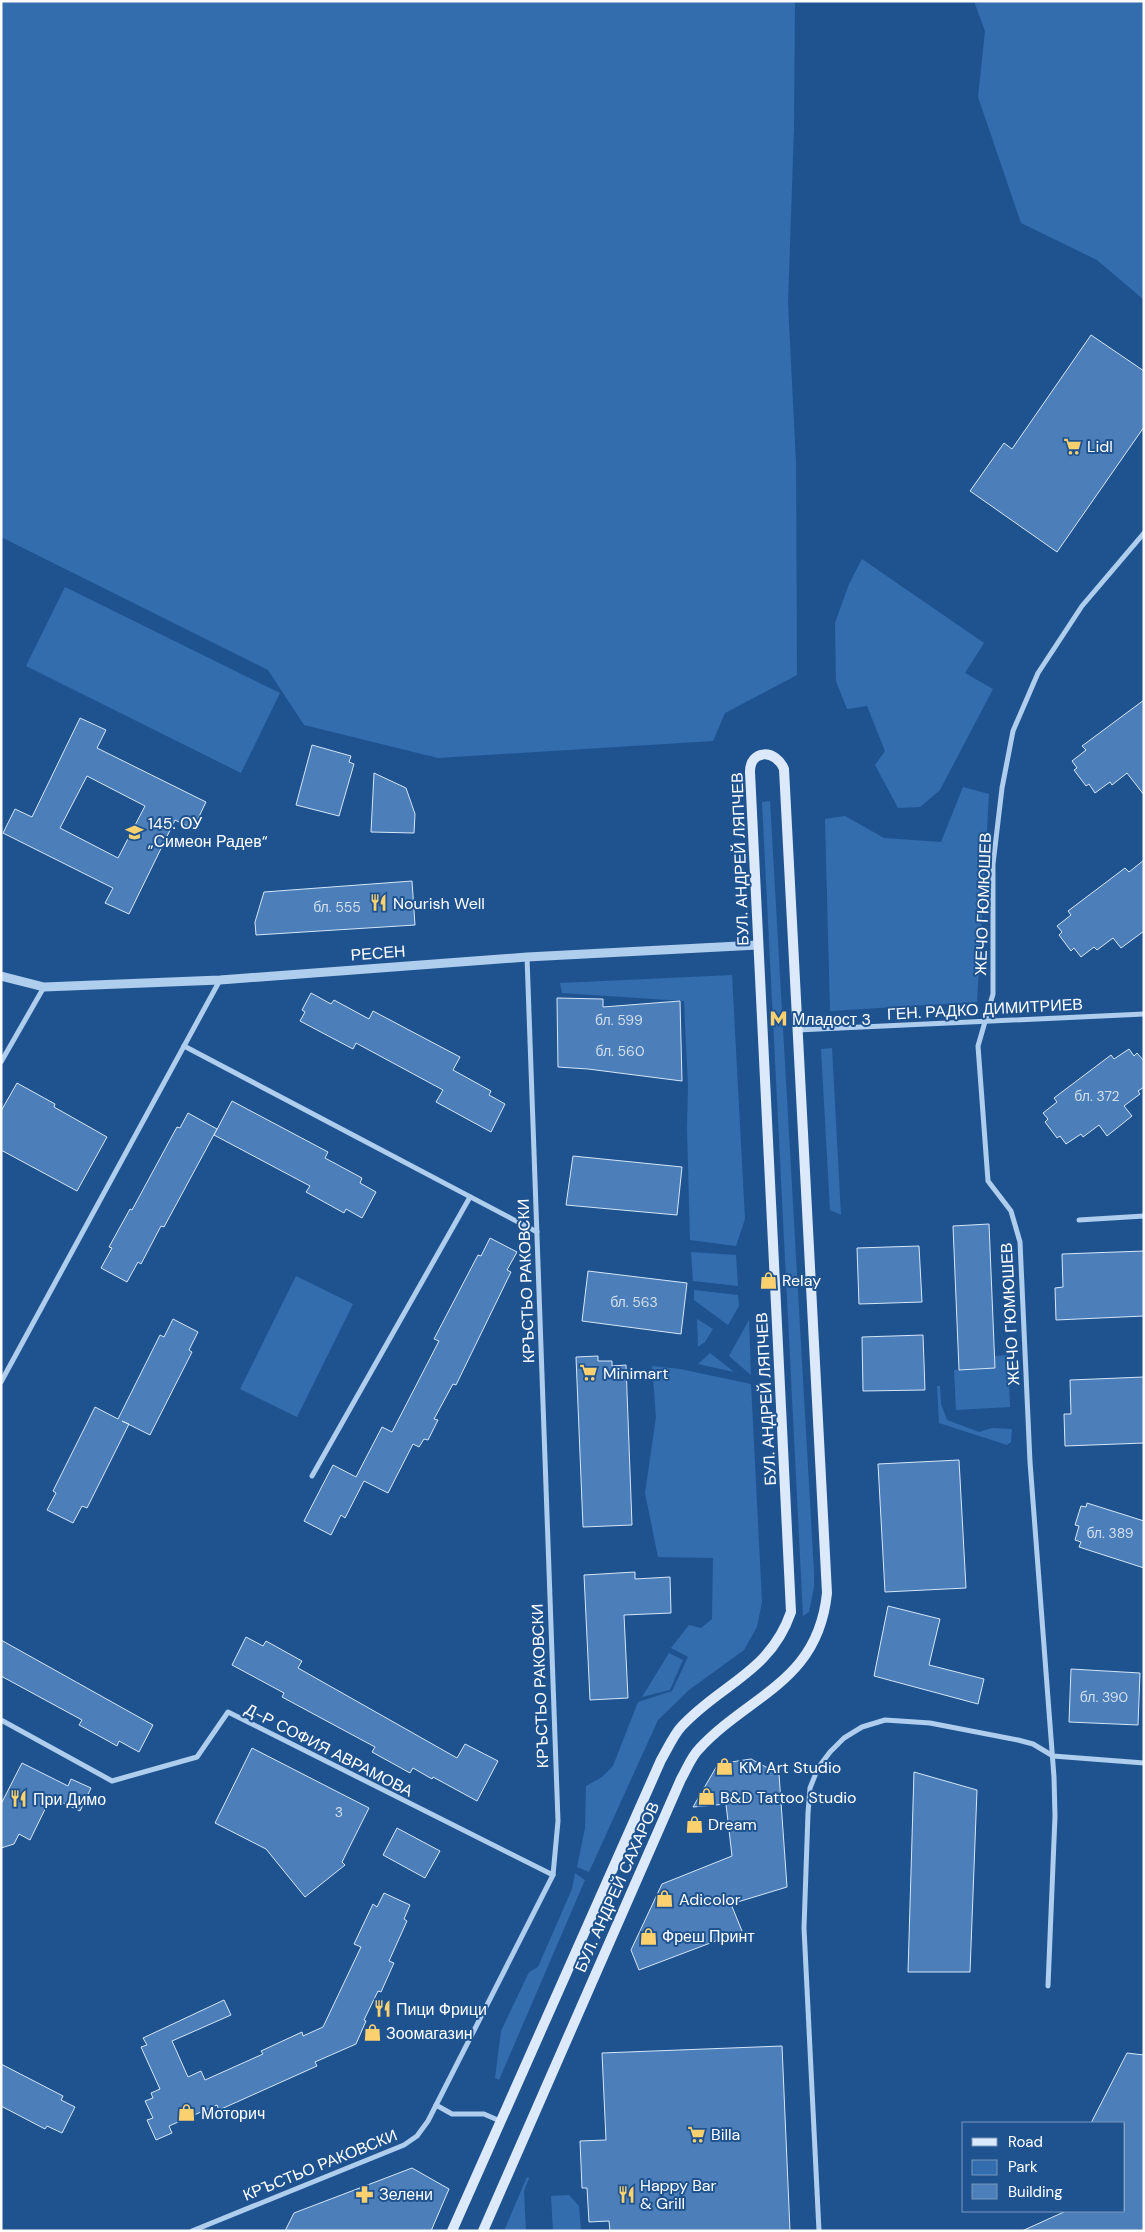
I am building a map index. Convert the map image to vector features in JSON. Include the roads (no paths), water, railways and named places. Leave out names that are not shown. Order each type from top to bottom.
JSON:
[{"type":"main road","name":"БУЛ. АНДРЕЙ ЛЯПЧЕВ","points":[[791,1612],[750,767],[755,758],[764,754],[778,759],[784,769],[827,1593]]},
{"type":"main road","name":"БУЛ. АНДРЕЙ САХАРОВ","points":[[483,2231],[681,1779],[698,1750],[723,1727],[773,1691],[801,1662],[822,1621],[827,1593]]},
{"type":"main road","name":"БУЛ. АНДРЕЙ САХАРОВ","points":[[452,2231],[661,1760],[680,1728],[766,1657],[786,1627],[791,1612]]},
{"type":"street","name":"ЖЕЧО ГЮМЮШЕВ","points":[[1048,1986],[1055,1816],[1053,1756],[1030,1462],[1020,1242],[1011,1212],[988,1181],[978,1046],[993,994],[993,864],[1002,788],[1013,731],[1038,673],[1052,651],[1082,606],[1144,533]]},
{"type":"street","name":"РЕСЕН","points":[[1,976],[44,987],[220,980],[527,957],[758,945]]},
{"type":"street","name":"КРЪСТЬО РАКОВСКИ","points":[[192,2231],[404,2145],[417,2136],[428,2122],[553,1875],[558,1821],[527,957]]},
{"type":"street","points":[[1,1382],[220,980]]},
{"type":"street","points":[[1,1062],[44,987]]},
{"type":"street","name":"ГЕН. РАДКО ДИМИТРИЕВ","points":[[797,1030],[1144,1014]]},
{"type":"street","points":[[184,1046],[537,1232]]},
{"type":"street","points":[[312,1476],[470,1197]]},
{"type":"street","points":[[1079,1220],[1144,1216]]},
{"type":"street","name":"Д-Р СОФИЯ АВРАМОВА","points":[[1,1720],[112,1781],[196,1757],[228,1712],[553,1875]]},
{"type":"street","points":[[819,2231],[804,1928],[810,1788],[818,1768],[844,1738],[862,1727],[885,1720],[930,1723],[1018,1740],[1033,1744],[1053,1756],[1144,1763]]},
{"type":"street","points":[[436,2105],[452,2114],[484,2114],[500,2121]]},
{"type":"place","name":"Lidl","points":[[1073,446]]},
{"type":"place","name":"145. ОУ „Симеон Радев“","points":[[134,832]]},
{"type":"place","name":"Nourish Well","points":[[379,903]]},
{"type":"place","name":"Младост 3","points":[[778,1019]]},
{"type":"place","name":"Relay","points":[[768,1280]]},
{"type":"place","name":"Minimart","points":[[589,1373]]},
{"type":"place","name":"KM Art Studio","points":[[725,1767]]},
{"type":"place","name":"B&D Tattoo Studio","points":[[706,1797]]},
{"type":"place","name":"При Димо","points":[[19,1799]]},
{"type":"place","name":"Dream","points":[[694,1824]]},
{"type":"place","name":"Adicolor","points":[[665,1899]]},
{"type":"place","name":"Фреш Принт","points":[[648,1936]]},
{"type":"place","name":"Пици Фрици","points":[[382,2009]]},
{"type":"place","name":"Зоомагазин","points":[[372,2033]]},
{"type":"place","name":"Моторич","points":[[187,2113]]},
{"type":"place","name":"Billa","points":[[697,2134]]},
{"type":"place","name":"Зелени","points":[[365,2194]]},
{"type":"place","name":"Happy Bar & Grill","points":[[626,2194]]}]
